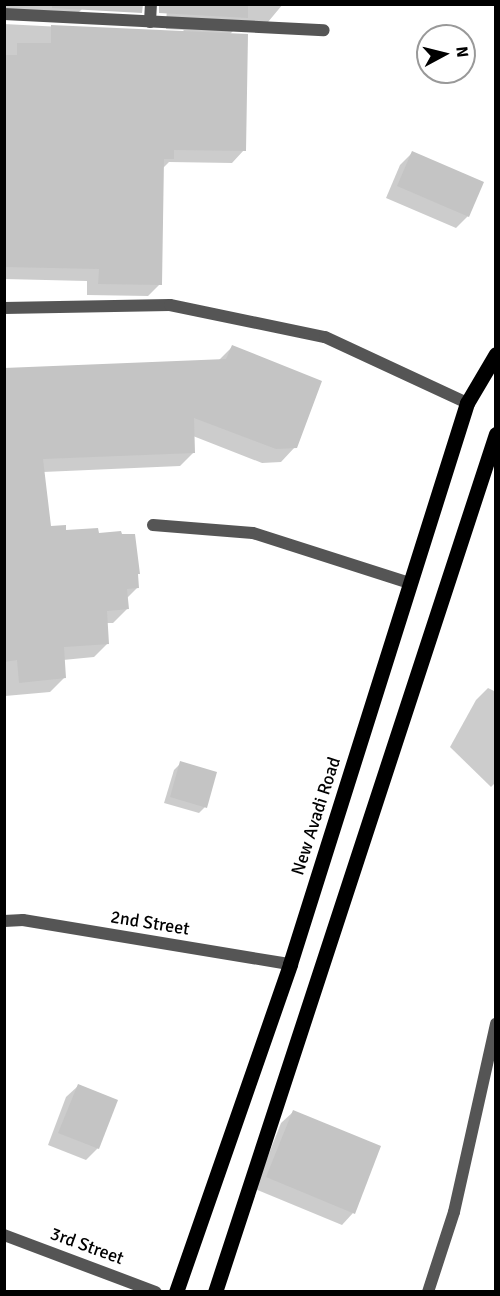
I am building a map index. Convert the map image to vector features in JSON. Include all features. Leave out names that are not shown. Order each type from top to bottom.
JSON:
[{"type":"main road","name":"New Avadi Road","points":[[176,1292],[290,964],[467,403],[495,354]]},
{"type":"main road","points":[[215,1292],[495,434]]},
{"type":"street","points":[[150,22],[151,4]]},
{"type":"street","points":[[4,14],[324,30]]},
{"type":"street","points":[[4,308],[170,305],[325,338],[467,403]]},
{"type":"street","points":[[153,525],[253,533],[410,583]]},
{"type":"street","name":"2nd Street","points":[[4,921],[23,920],[290,964]]},
{"type":"street","points":[[428,1292],[454,1212],[495,1024]]},
{"type":"street","name":"3rd Street","points":[[4,1235],[156,1292]]},
{"type":"building","points":[[52,4],[143,4],[142,13],[52,8]]},
{"type":"building","points":[[159,4],[248,4],[248,18],[159,13]]},
{"type":"building","points":[[51,25],[248,34],[246,151],[174,150],[174,159],[164,159],[162,285],[98,284],[99,269],[4,267],[4,55],[17,55],[17,43],[51,43]]},
{"type":"building","points":[[412,151],[484,182],[469,217],[397,186]]},
{"type":"building","points":[[232,345],[322,381],[297,448],[276,449],[194,418],[195,453],[43,459],[51,526],[66,525],[66,530],[98,528],[99,533],[121,531],[122,534],[135,534],[140,574],[138,574],[139,588],[127,589],[129,609],[107,611],[109,644],[64,647],[66,678],[19,683],[17,660],[4,662],[4,368],[226,359]]},
{"type":"building","points":[[180,761],[217,772],[207,808],[170,797]]},
{"type":"building","points":[[78,1084],[118,1100],[99,1149],[58,1133]]},
{"type":"building","points":[[293,1110],[381,1146],[355,1214],[266,1177]]}]
